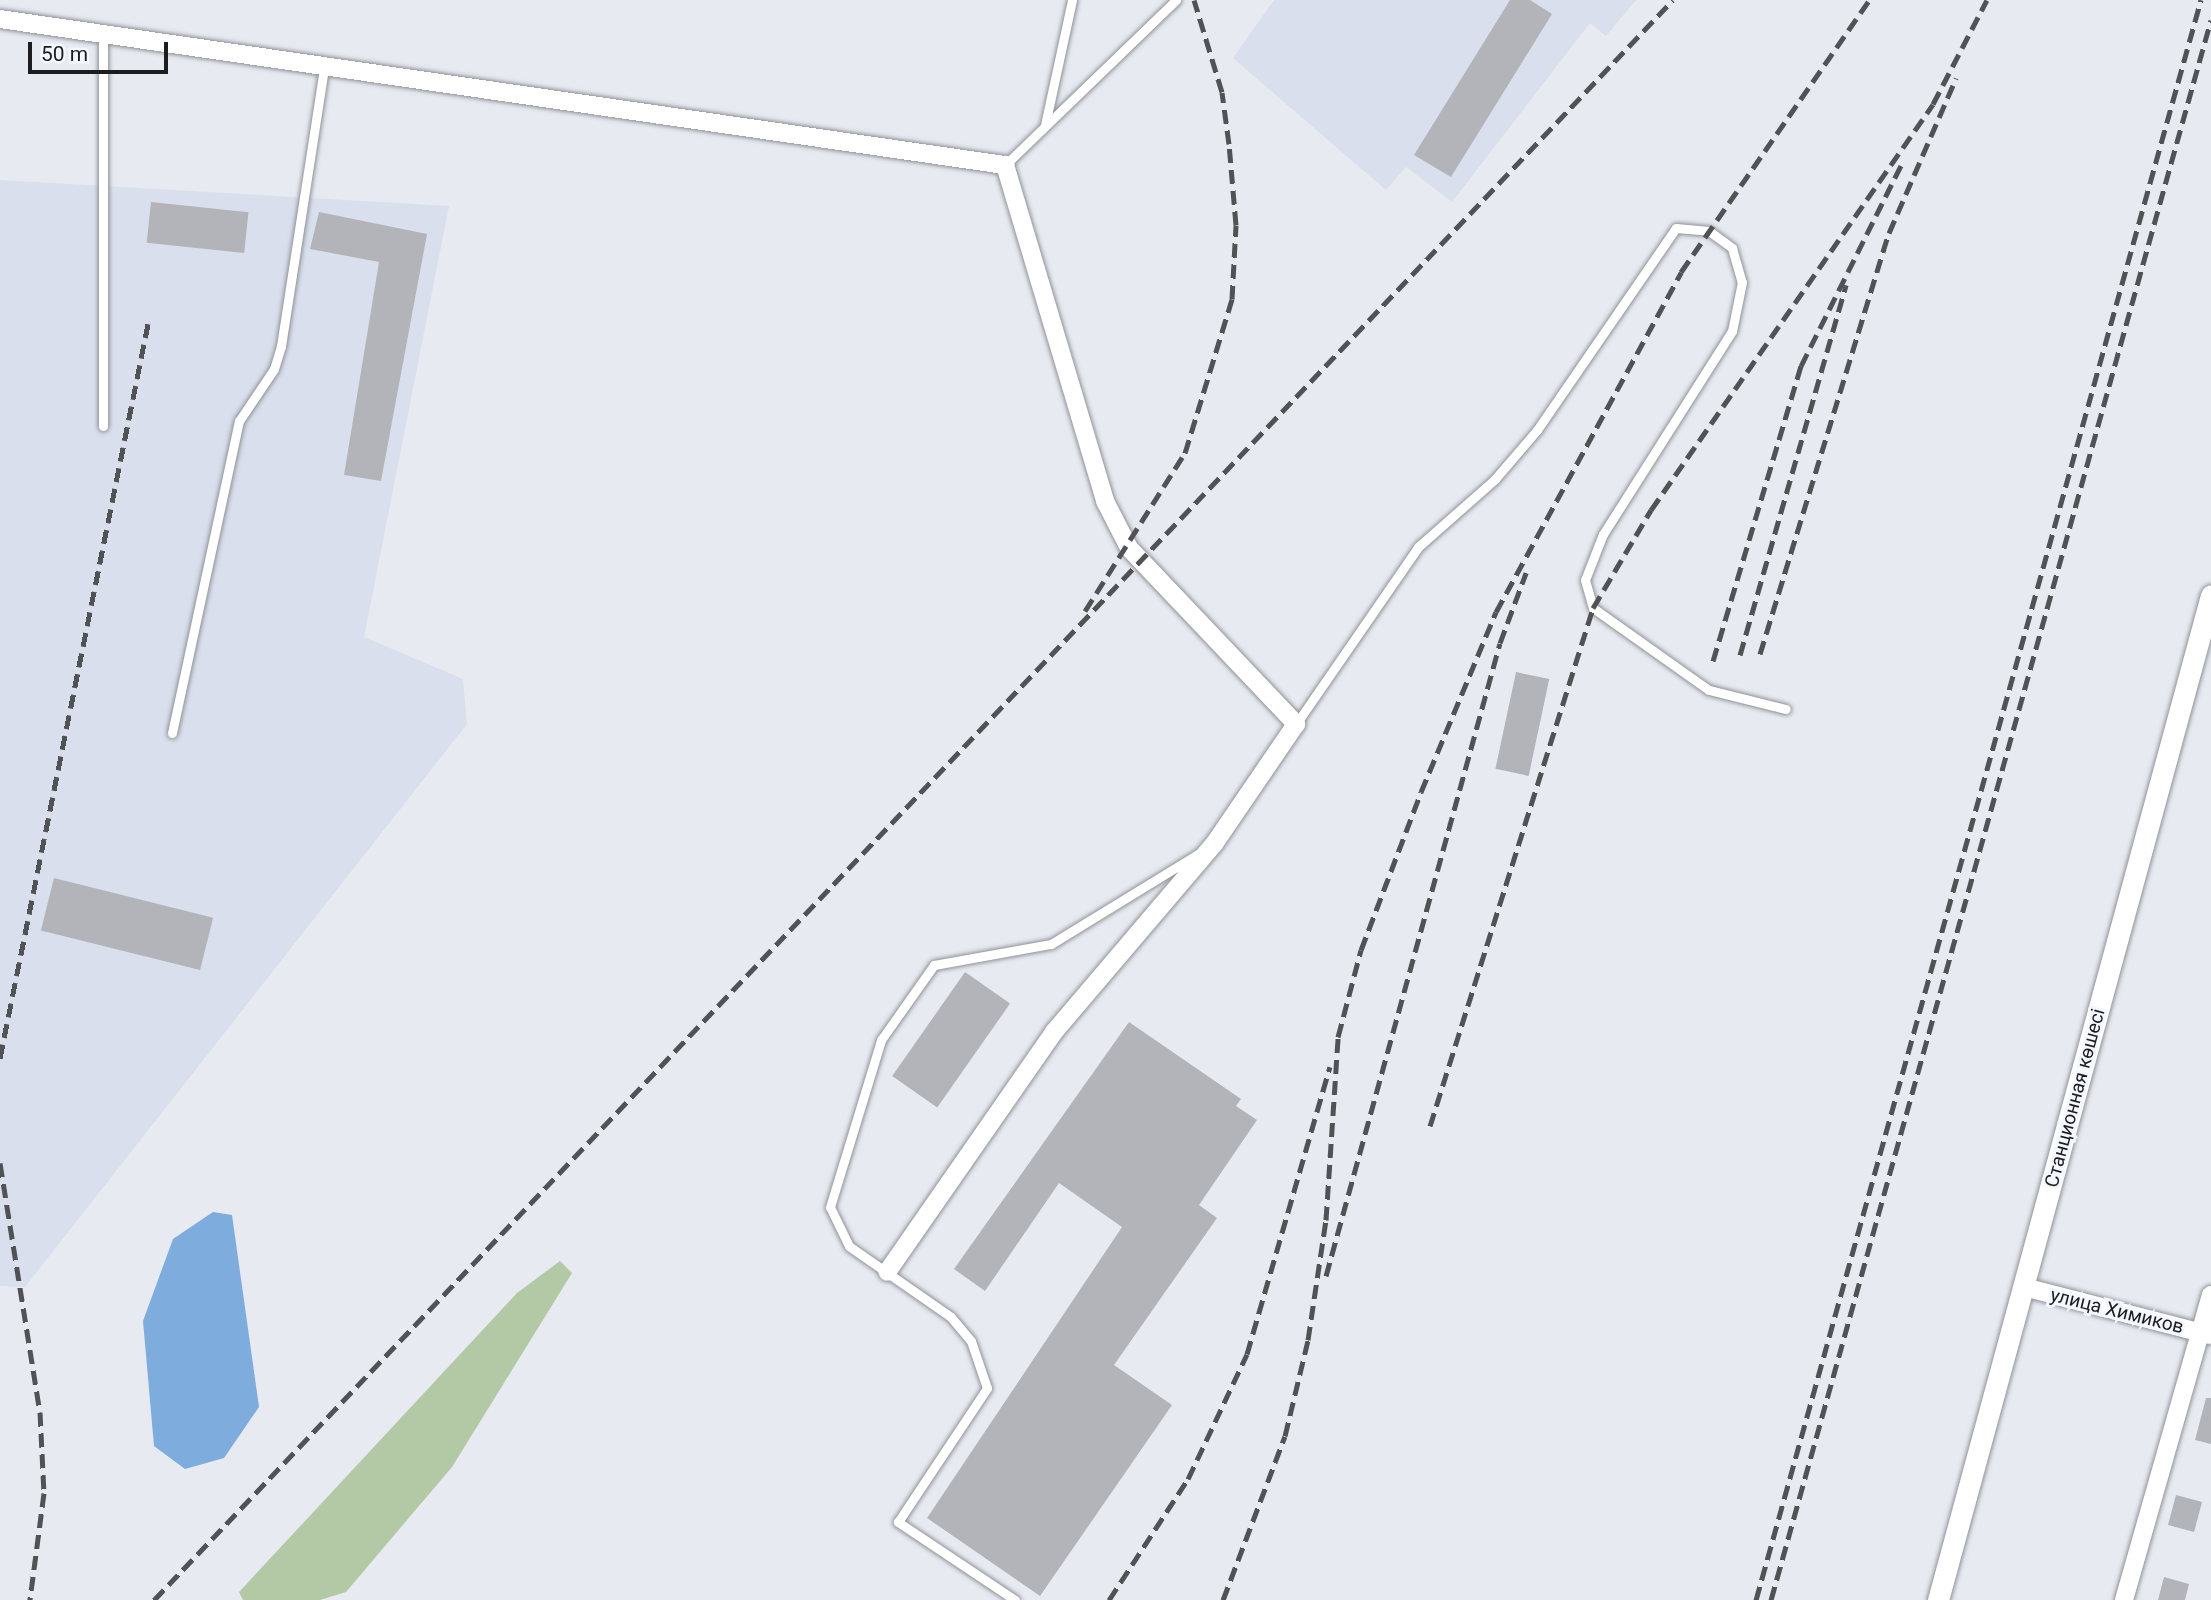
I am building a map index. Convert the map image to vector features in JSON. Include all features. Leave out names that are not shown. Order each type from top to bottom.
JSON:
[{"type":"street","points":[[0,19],[1005,165],[1105,501],[1129,548],[1296,723],[1214,844],[1104,966],[887,1272]]},
{"type":"street","name":"Станционная көшесі","points":[[1938,1600],[2211,595]]},
{"type":"street","name":"улица Химиков","points":[[2024,1287],[2206,1334]]},
{"type":"street","points":[[2124,1600],[2206,1334],[2211,1295]]},
{"type":"lane","points":[[1045,126],[1072,0]]},
{"type":"lane","points":[[1005,165],[1176,0]]},
{"type":"lane","points":[[103,35],[103,426]]},
{"type":"lane","points":[[172,733],[239,421],[274,369],[281,346],[324,67]]},
{"type":"lane","points":[[1296,723],[1418,547],[1495,479],[1537,430],[1676,228],[1709,231],[1732,248],[1742,282],[1732,331],[1603,534],[1585,580],[1593,608],[1709,690],[1786,709]]},
{"type":"lane","points":[[1015,1600],[898,1522],[986,1388],[971,1341],[951,1317],[849,1246],[830,1207],[881,1040],[934,965],[1051,944],[1214,844]]},
{"type":"shaded area","points":[[1274,0],[1636,0],[1606,36],[1590,23],[1452,202],[1406,167],[1386,190],[1233,58]]},
{"type":"shaded area","points":[[0,180],[449,206],[364,637],[463,679],[467,724],[25,1287],[0,1286]]},
{"type":"green space","points":[[560,1261],[572,1273],[452,1467],[346,1592],[320,1600],[243,1600],[239,1592],[517,1293]]},
{"type":"water","points":[[213,1212],[232,1215],[259,1407],[224,1458],[185,1469],[154,1446],[143,1321],[173,1239]]},
{"type":"building","points":[[1510,0],[1530,0],[1552,14],[1451,177],[1414,155]]},
{"type":"building","points":[[151,202],[248,212],[244,253],[147,243]]},
{"type":"building","points":[[319,212],[427,234],[381,481],[344,475],[379,262],[310,249]]},
{"type":"building","points":[[1516,672],[1549,679],[1529,776],[1495,769]]},
{"type":"building","points":[[54,878],[213,918],[200,970],[41,930]]},
{"type":"building","points":[[965,972],[1010,1004],[937,1108],[892,1076]]},
{"type":"building","points":[[1129,1022],[1241,1099],[1236,1106],[1257,1120],[1199,1205],[1217,1218],[1114,1365],[1172,1405],[1040,1596],[927,1518],[1122,1227],[1059,1183],[985,1291],[954,1269]]},
{"type":"building","points":[[2206,1398],[2211,1398],[2211,1444],[2195,1440]]},
{"type":"building","points":[[2176,1495],[2202,1502],[2194,1532],[2168,1525]]},
{"type":"building","points":[[2164,1577],[2189,1584],[2185,1600],[2158,1600]]},
{"type":"railway","points":[[1085,611],[1185,453],[1232,299],[1236,225],[1229,144],[1222,92],[1194,0]]},
{"type":"railway","points":[[154,1600],[1673,0]]},
{"type":"railway","points":[[1223,1600],[1285,1436],[1308,1340],[1326,1220],[1338,1037],[1361,950],[1421,792],[1496,612],[1681,272],[1869,0]]},
{"type":"railway","points":[[1430,1126],[1593,608],[1651,510],[1933,104],[1987,0]]},
{"type":"railway","points":[[1756,1600],[2201,0]]},
{"type":"railway","points":[[1771,1600],[2211,20]]},
{"type":"railway","points":[[1760,654],[1889,233],[1956,78]]},
{"type":"railway","points":[[1713,661],[1801,366],[1901,165]]},
{"type":"railway","points":[[1740,655],[1846,285]]},
{"type":"railway","points":[[0,1058],[149,319]]},
{"type":"railway","points":[[1326,1276],[1500,643],[1526,573]]},
{"type":"railway","points":[[1109,1600],[1188,1479],[1247,1354],[1330,1067]]},
{"type":"railway","points":[[0,1163],[40,1412],[44,1493],[30,1600]]}]
